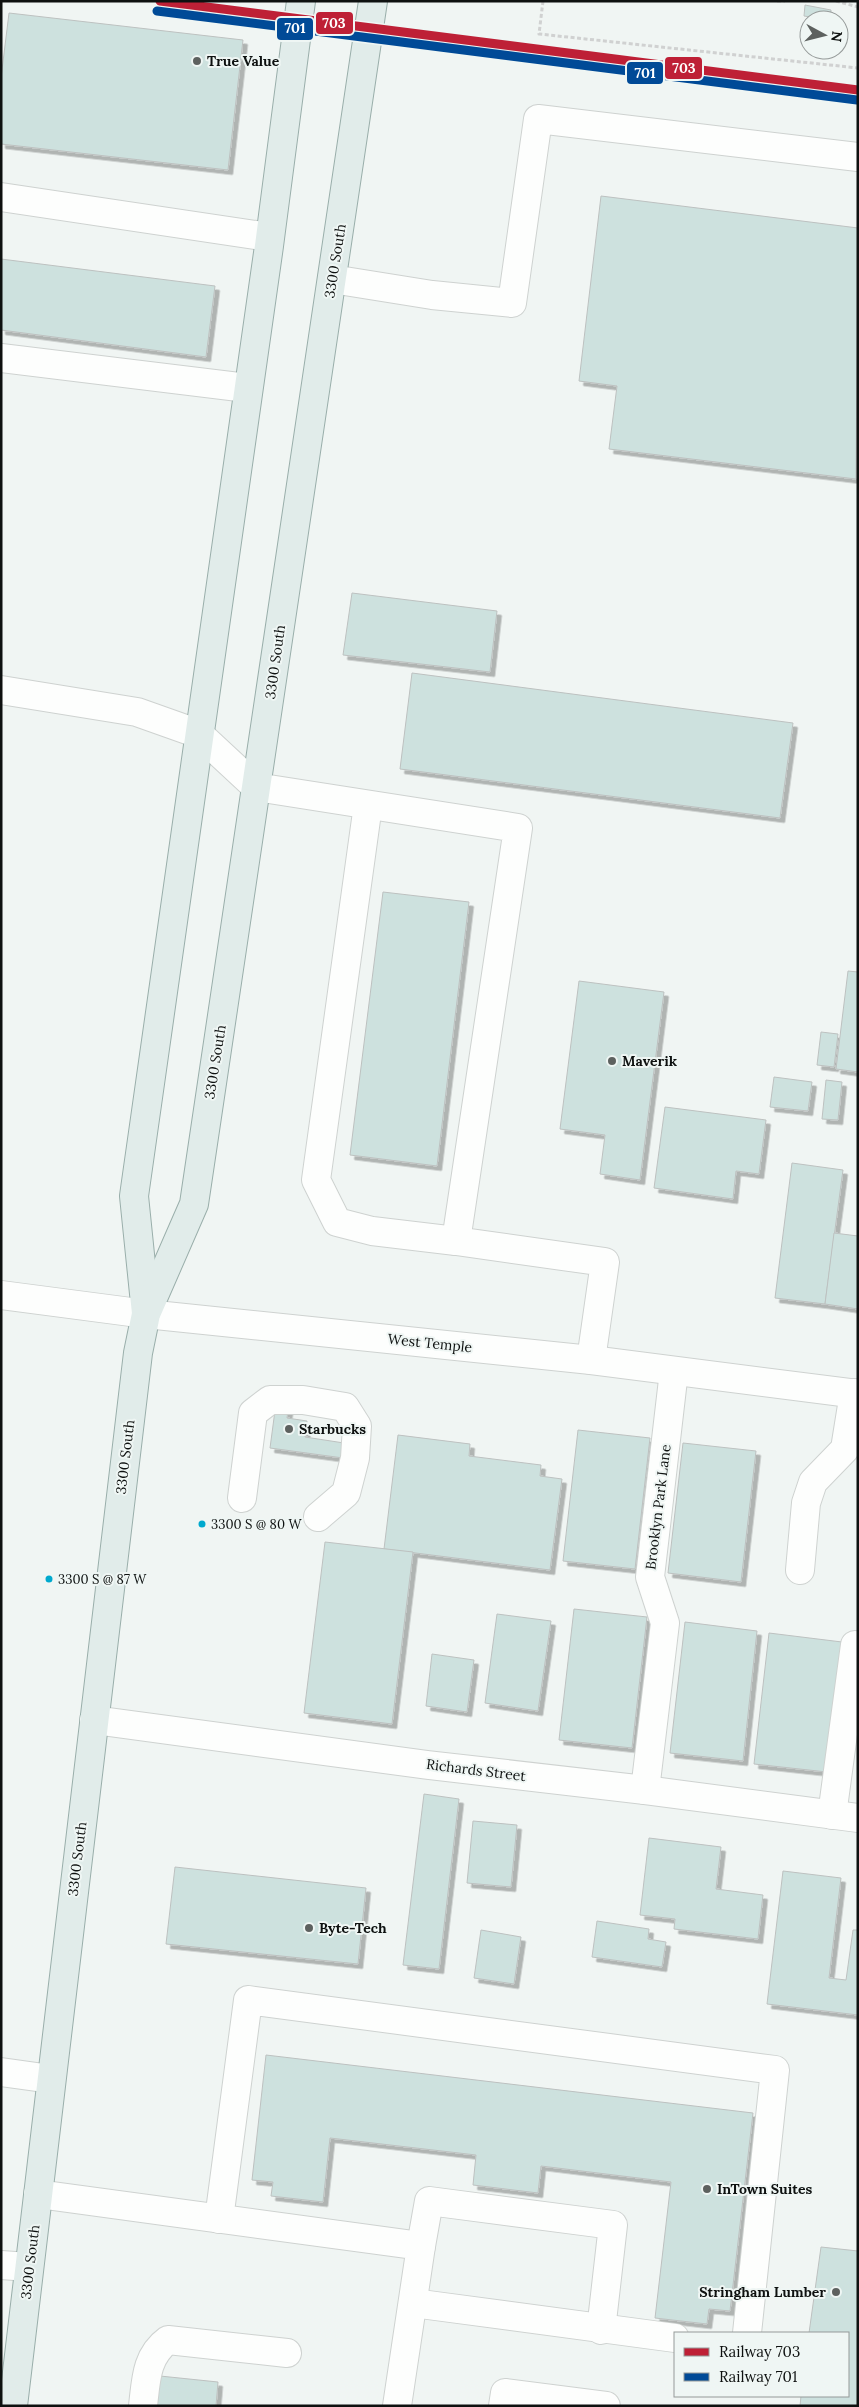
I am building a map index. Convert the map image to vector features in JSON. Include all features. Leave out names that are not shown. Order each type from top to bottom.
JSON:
[{"type":"main road","name":"3300 South","points":[[146,1314],[134,1196],[269,236],[300,1]]},
{"type":"main road","name":"3300 South","points":[[13,2406],[138,1353],[146,1314],[194,1204],[373,1]]},
{"type":"street","points":[[332,279],[432,295],[512,303],[538,119],[858,157]]},
{"type":"street","points":[[1,197],[269,236]]},
{"type":"street","points":[[1,358],[247,388]]},
{"type":"street","points":[[1,690],[137,712],[199,734],[256,787],[518,828],[456,1241]]},
{"type":"street","points":[[368,805],[316,1180],[337,1222],[372,1231],[605,1262],[592,1360]]},
{"type":"street","name":"West Temple","points":[[1,1295],[146,1314],[592,1360],[856,1394]]},
{"type":"street","name":"Brooklyn Park Lane","points":[[645,1790],[665,1623],[650,1577],[674,1371]]},
{"type":"street","points":[[800,1570],[808,1496],[813,1482],[845,1449],[856,1394]]},
{"type":"street","points":[[242,1498],[253,1413],[270,1400],[303,1400],[345,1408],[357,1426],[355,1458],[346,1493],[318,1517]]},
{"type":"street","points":[[845,1817],[855,1646]]},
{"type":"street","name":"Richards Street","points":[[94,1720],[428,1765],[645,1790],[845,1817]]},
{"type":"street","points":[[218,2219],[248,2000],[775,2070],[747,2332]]},
{"type":"street","points":[[1,2072],[51,2078]]},
{"type":"street","points":[[38,2194],[421,2246]]},
{"type":"street","points":[[398,2406],[429,2201],[613,2225],[601,2330]]},
{"type":"street","points":[[1,2264],[29,2267]]},
{"type":"street","points":[[413,2303],[601,2330],[674,2338]]},
{"type":"street","points":[[143,2406],[147,2371],[153,2354],[168,2340],[288,2353]]},
{"type":"street","points":[[504,2400],[606,2406]]},
{"type":"path","points":[[543,1],[539,34],[858,68]]},
{"type":"path","points":[[776,1],[785,1]]},
{"type":"path","points":[[836,1],[858,7]]},
{"type":"building","points":[[805,5],[831,10],[805,10]]},
{"type":"building","points":[[9,13],[243,40],[228,170],[1,144],[1,78]]},
{"type":"building","points":[[601,196],[858,228],[856,479],[609,449],[617,386],[579,381]]},
{"type":"building","points":[[1,259],[215,286],[206,357],[1,330]]},
{"type":"building","points":[[352,593],[497,611],[490,672],[343,655]]},
{"type":"building","points":[[412,673],[793,723],[780,818],[400,769]]},
{"type":"building","points":[[383,892],[469,902],[437,1166],[350,1155]]},
{"type":"building","points":[[848,971],[858,972],[858,1072],[836,1069]]},
{"type":"building","name":"Maverik","points":[[579,981],[664,992],[640,1180],[600,1174],[605,1135],[560,1129]]},
{"type":"building","points":[[821,1032],[838,1034],[834,1067],[817,1065]]},
{"type":"building","points":[[774,1077],[812,1082],[808,1111],[770,1107]]},
{"type":"building","points":[[826,1080],[842,1082],[838,1120],[822,1119]]},
{"type":"building","points":[[665,1107],[766,1120],[759,1174],[736,1171],[733,1199],[654,1188]]},
{"type":"building","points":[[792,1163],[843,1170],[825,1304],[775,1298]]},
{"type":"building","points":[[834,1233],[858,1236],[858,1309],[825,1304]]},
{"type":"building","name":"Starbucks","points":[[276,1403],[289,1404],[287,1418],[307,1421],[305,1437],[344,1443],[343,1458],[270,1448]]},
{"type":"building","points":[[578,1430],[650,1438],[635,1569],[563,1561]]},
{"type":"building","points":[[398,1435],[470,1444],[469,1456],[541,1465],[540,1476],[562,1479],[550,1570],[384,1549]]},
{"type":"building","points":[[683,1443],[756,1451],[741,1582],[668,1573]]},
{"type":"building","points":[[325,1542],[413,1552],[392,1724],[304,1713]]},
{"type":"building","points":[[574,1609],[647,1617],[632,1748],[559,1740]]},
{"type":"building","points":[[497,1614],[551,1621],[538,1711],[485,1703]]},
{"type":"building","points":[[685,1622],[757,1631],[743,1761],[670,1753]]},
{"type":"building","points":[[769,1633],[842,1642],[827,1772],[754,1764]]},
{"type":"building","points":[[432,1654],[474,1660],[467,1712],[426,1706]]},
{"type":"building","points":[[424,1794],[459,1799],[439,1969],[403,1965]]},
{"type":"building","points":[[473,1821],[517,1825],[511,1887],[467,1883]]},
{"type":"building","points":[[649,1838],[721,1847],[716,1889],[763,1895],[758,1939],[674,1929],[675,1919],[640,1915]]},
{"type":"building","points":[[175,1867],[366,1888],[358,1964],[166,1944]]},
{"type":"building","points":[[783,1871],[841,1878],[829,1978],[846,1980],[853,1930],[858,1930],[858,2015],[767,2004]]},
{"type":"building","points":[[597,1921],[649,1929],[648,1939],[666,1942],[662,1967],[592,1957]]},
{"type":"building","points":[[481,1930],[521,1937],[514,1984],[474,1978]]},
{"type":"building","name":"InTown Suites","points":[[266,2055],[753,2113],[730,2311],[709,2309],[707,2324],[655,2318],[671,2182],[541,2166],[538,2193],[473,2185],[476,2155],[330,2138],[323,2202],[271,2196],[273,2182],[252,2180]]},
{"type":"building","name":"Stringham Lumber","points":[[821,2247],[858,2251],[858,2406],[800,2406],[801,2397],[849,2397],[849,2332],[809,2332]]},
{"type":"building","points":[[160,2376],[218,2382],[216,2406],[157,2406]]},
{"type":"rail line","name":"703","points":[[160,1],[858,90]]},
{"type":"rail line","name":"701","points":[[157,11],[857,100]]},
{"type":"place","name":"True Value","points":[[197,61]]},
{"type":"place","name":"Maverik","points":[[612,1061]]},
{"type":"place","name":"Starbucks","points":[[289,1429]]},
{"type":"place","name":"3300 S @ 80 W","points":[[202,1524]]},
{"type":"place","name":"3300 S @ 87 W","points":[[49,1579]]},
{"type":"place","name":"Byte-Tech","points":[[309,1928]]},
{"type":"place","name":"InTown Suites","points":[[707,2189]]},
{"type":"place","name":"Stringham Lumber","points":[[836,2292]]}]
